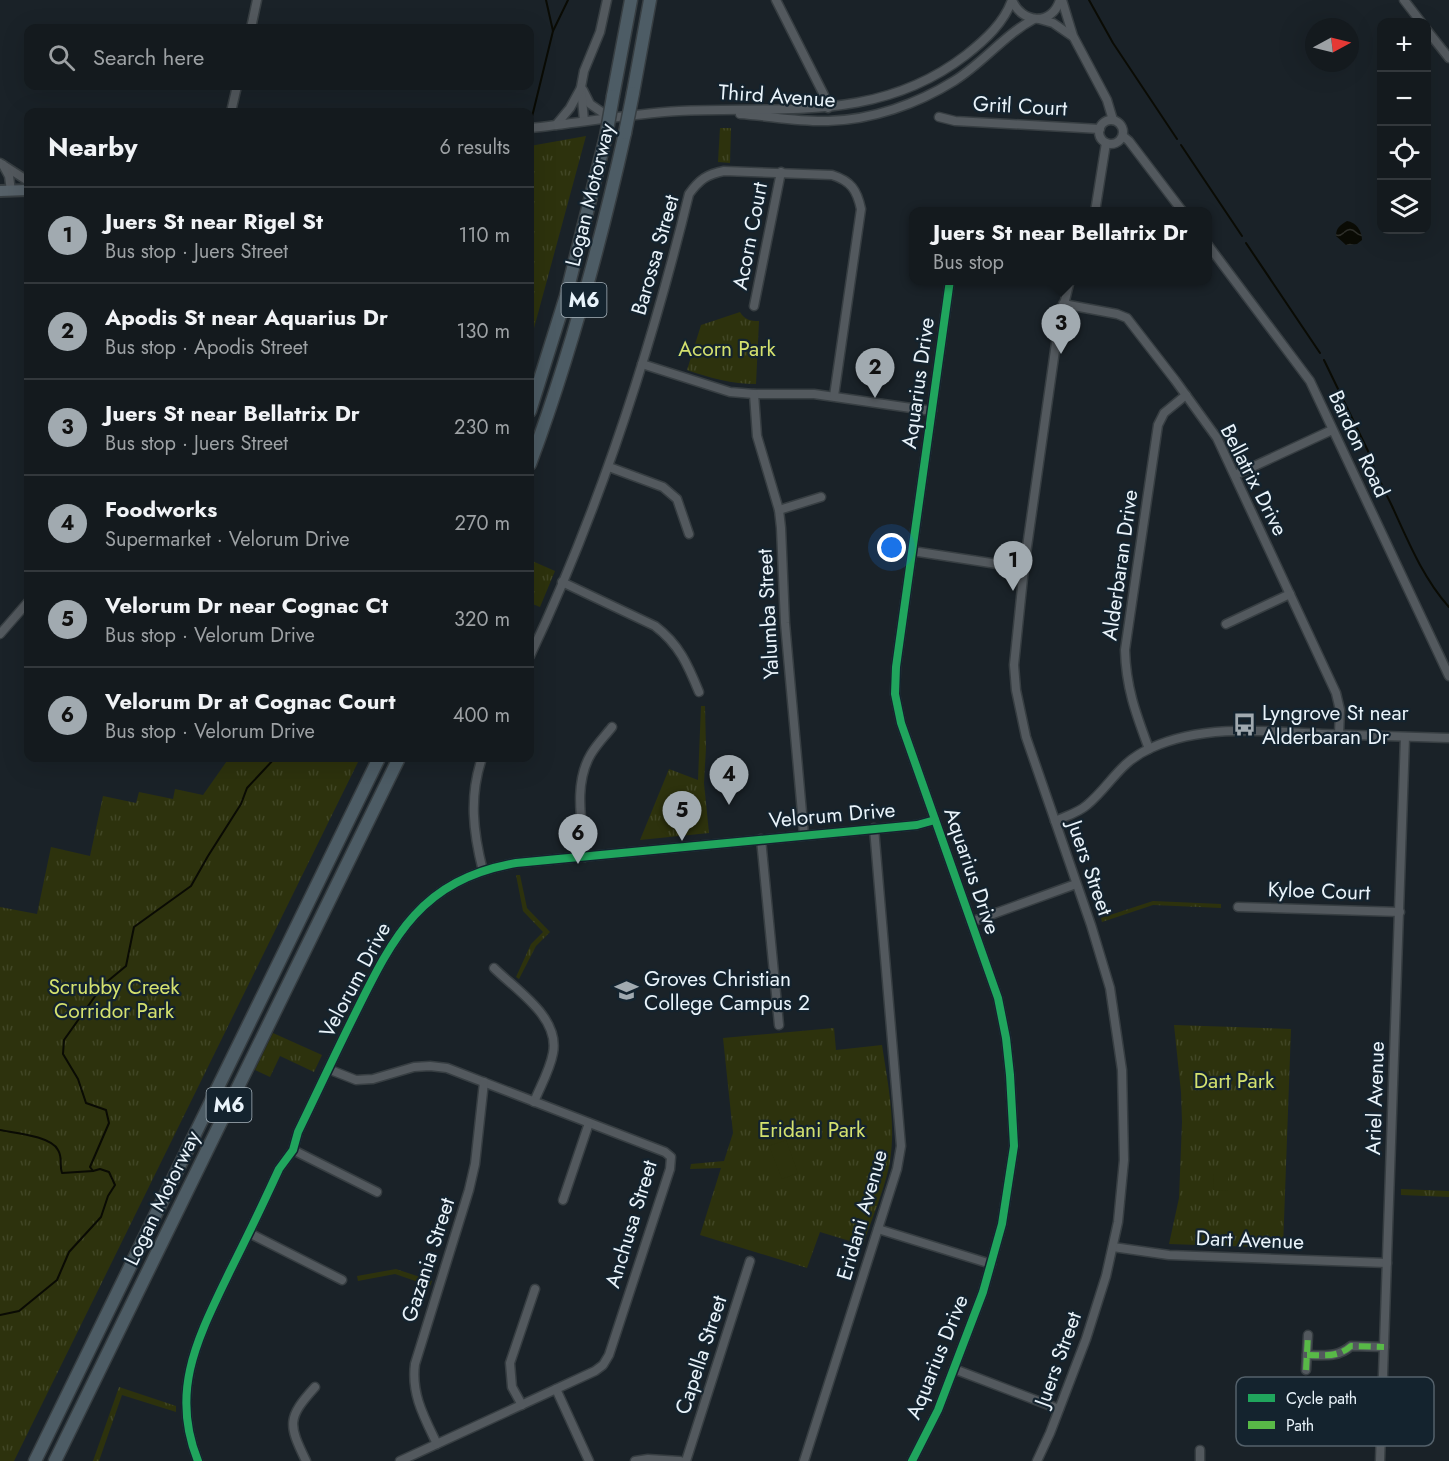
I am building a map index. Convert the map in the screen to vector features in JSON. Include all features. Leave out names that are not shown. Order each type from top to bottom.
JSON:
[{"type":"highway","name":"Logan Motorway","points":[[534,398],[566,296],[606,136],[631,0]]},
{"type":"highway","name":"Logan Motorway","points":[[534,452],[580,312],[613,191],[650,0]]},
{"type":"highway","name":"Logan Motorway","points":[[35,1461],[377,762]]},
{"type":"highway","name":"Logan Motorway","points":[[57,1457],[397,762]]},
{"type":"main road","points":[[5,191],[24,190]]},
{"type":"street","points":[[252,24],[257,0]]},
{"type":"street","points":[[584,121],[581,87],[584,71],[600,32],[607,0]]},
{"type":"street","points":[[776,0],[824,95],[828,108]]},
{"type":"street","points":[[1012,0],[1020,13],[1053,23],[1072,36]]},
{"type":"street","name":"Third Avenue","points":[[534,128],[609,117],[704,111],[828,108],[861,103],[902,92],[948,69],[980,44],[1002,21],[1012,0]]},
{"type":"street","points":[[1061,0],[1072,36],[1107,100],[1113,120],[1122,126],[1123,136],[1142,157],[1179,207]]},
{"type":"street","name":"Third Avenue","points":[[704,111],[826,121],[865,116],[905,106],[953,81],[987,56],[1011,33],[1037,19],[1049,16],[1061,0]]},
{"type":"street","points":[[1404,0],[1418,18]]},
{"type":"street","points":[[1431,35],[1449,58]]},
{"type":"street","points":[[581,87],[590,104],[609,117]]},
{"type":"street","points":[[556,125],[570,108],[581,87]]},
{"type":"street","points":[[232,108],[236,90]]},
{"type":"street","name":"Gritl Court","points":[[939,117],[955,121],[1100,129]]},
{"type":"street","points":[[1113,120],[1103,123],[1100,129],[1101,137],[1106,142],[1114,143],[1123,136]]},
{"type":"street","points":[[1096,207],[1106,142]]},
{"type":"street","points":[[1,164],[24,178]]},
{"type":"street","points":[[1,164],[9,176],[5,191]]},
{"type":"street","name":"Barossa Street","points":[[534,647],[609,467],[667,283],[689,194],[697,183],[709,174],[724,171],[832,175],[845,179],[854,187],[861,209],[834,396]]},
{"type":"street","name":"Acorn Court","points":[[754,306],[781,172]]},
{"type":"street","name":"Bardon Road","points":[[1212,250],[1310,381],[1449,676]]},
{"type":"street","name":"Aquarius Drive","points":[[912,1461],[938,1410],[983,1292],[1002,1224],[1014,1146],[1006,1038],[998,998],[901,723],[895,694],[896,667],[949,285]]},
{"type":"street","name":"Juers Street","points":[[1037,1461],[1086,1339],[1113,1247],[1121,1200],[1124,1160],[1122,1070],[1110,988],[1026,737],[1016,690],[1015,641],[1024,568],[1058,328],[1069,285]]},
{"type":"street","name":"Bellatrix Drive","points":[[1063,304],[1127,318],[1217,438],[1336,693],[1340,711],[1339,734]]},
{"type":"street","points":[[642,364],[711,387],[754,394],[803,393],[932,411]]},
{"type":"street","name":"Yalumba Street","points":[[754,394],[756,436],[779,510],[784,622],[804,835]]},
{"type":"street","name":"Alderbaran Drive","points":[[1149,748],[1131,699],[1126,675],[1125,651],[1158,425],[1164,413],[1186,395]]},
{"type":"street","points":[[1235,475],[1332,430]]},
{"type":"street","points":[[609,467],[663,487],[676,499],[689,534]]},
{"type":"street","points":[[779,510],[821,497]]},
{"type":"street","points":[[912,551],[1024,568]]},
{"type":"street","points":[[562,582],[655,626],[667,635],[686,659],[699,692]]},
{"type":"street","points":[[1226,624],[1290,594]]},
{"type":"street","points":[[0,634],[24,607]]},
{"type":"street","points":[[585,856],[580,794],[582,779],[591,754],[612,727]]},
{"type":"street","points":[[1055,821],[1085,807],[1131,759],[1166,741],[1190,735],[1256,730],[1449,738]]},
{"type":"street","name":"Ariel Avenue","points":[[1383,1377],[1405,737]]},
{"type":"street","points":[[481,762],[472,813],[475,840],[483,871]]},
{"type":"street","name":"Velorum Drive","points":[[198,1461],[187,1422],[186,1397],[188,1372],[200,1335],[279,1169],[293,1150],[298,1131],[379,965],[403,927],[423,906],[442,891],[483,871],[516,863],[917,825],[935,820]]},
{"type":"street","name":"Eridani Avenue","points":[[804,1461],[897,1169],[901,1146],[874,828]]},
{"type":"street","points":[[761,839],[779,1025]]},
{"type":"street","points":[[971,922],[1076,884]]},
{"type":"street","name":"Kyloe Court","points":[[1238,907],[1400,912]]},
{"type":"street","points":[[494,968],[536,1007],[551,1031],[554,1042],[553,1055],[534,1102]]},
{"type":"street","name":"Anchusa Street","points":[[328,1069],[356,1080],[373,1079],[414,1067],[430,1065],[447,1068],[664,1152],[671,1157],[672,1164],[609,1355],[603,1365],[595,1371],[400,1461]]},
{"type":"street","name":"Gazania Street","points":[[437,1444],[418,1403],[413,1377],[415,1364],[469,1190],[475,1164],[484,1082]]},
{"type":"street","points":[[563,1200],[589,1124]]},
{"type":"street","points":[[293,1150],[377,1192]]},
{"type":"street","points":[[878,1229],[991,1264]]},
{"type":"street","points":[[249,1233],[342,1280]]},
{"type":"street","name":"Dart Avenue","points":[[1113,1247],[1168,1255],[1387,1263]]},
{"type":"street","name":"Capella Street","points":[[686,1461],[750,1261]]},
{"type":"street","points":[[522,1405],[512,1387],[510,1363],[535,1289]]},
{"type":"street","points":[[1306,1370],[1308,1335]]},
{"type":"street","points":[[1307,1355],[1336,1355],[1343,1353],[1351,1346],[1384,1347]]},
{"type":"street","points":[[954,1369],[1059,1409]]},
{"type":"street","points":[[306,1461],[294,1436],[293,1421],[298,1407],[315,1388]]},
{"type":"street","points":[[556,1389],[589,1461]]},
{"type":"street","points":[[1200,1450],[1200,1461]]},
{"type":"street","points":[[635,1461],[680,1461]]},
{"type":"green space","points":[[720,128],[731,128],[730,163],[718,162]]},
{"type":"green space","points":[[586,136],[534,328],[534,145]]},
{"type":"green space","name":"Acorn Park","points":[[740,312],[748,320],[759,321],[756,384],[721,380],[687,370],[701,325]]},
{"type":"green space","points":[[534,562],[555,571],[540,607],[534,605]]},
{"type":"green space","points":[[701,706],[705,706],[704,783],[709,833],[640,840],[669,769],[698,780]]},
{"type":"green space","name":"Scrubby Creek Corridor Park","points":[[226,762],[358,762],[14,1461],[0,1461],[0,907],[37,914],[51,847],[90,856],[103,796],[136,803],[139,792],[173,799],[175,789],[203,795]]},
{"type":"green space","points":[[516,875],[520,875],[527,908],[550,932],[536,946],[519,979],[516,977],[531,944],[543,932],[523,911]]},
{"type":"green space","points":[[1153,901],[1221,904],[1221,908],[1153,905],[1102,922],[1101,918]]},
{"type":"green space","name":"Dart Park","points":[[1174,1025],[1291,1029],[1283,1248],[1169,1244],[1179,1198],[1182,1122]]},
{"type":"green space","name":"Eridani Park","points":[[834,1028],[836,1050],[882,1045],[889,1089],[892,1118],[890,1161],[882,1192],[863,1245],[820,1232],[807,1268],[700,1235],[721,1168],[690,1169],[691,1164],[724,1161],[733,1133],[723,1038]]},
{"type":"green space","points":[[273,1033],[322,1055],[314,1072],[280,1056],[270,1077],[255,1070]]},
{"type":"green space","points":[[786,1140],[798,1173],[782,1179],[769,1146]]},
{"type":"green space","points":[[1214,1174],[1228,1174],[1228,1191],[1213,1190]]},
{"type":"green space","points":[[1401,1189],[1449,1191],[1449,1197],[1401,1195]]},
{"type":"green space","points":[[396,1269],[432,1281],[430,1286],[395,1274],[358,1281],[357,1276]]},
{"type":"green space","points":[[119,1387],[176,1406],[176,1412],[122,1395],[99,1461],[93,1461]]},
{"type":"water","points":[[1347,221],[1356,225],[1360,230],[1362,240],[1357,244],[1346,245],[1336,236],[1339,227]]},
{"type":"waterway","points":[[534,109],[553,31],[546,0]]},
{"type":"waterway","points":[[553,31],[568,0]]},
{"type":"waterway","points":[[1089,0],[1113,43],[1177,139]]},
{"type":"waterway","points":[[1181,145],[1242,236]]},
{"type":"waterway","points":[[1246,243],[1320,353]]},
{"type":"waterway","points":[[1324,360],[1417,559],[1431,584],[1449,607]]},
{"type":"waterway","points":[[0,1315],[19,1311],[57,1280],[69,1252],[101,1217],[108,1196],[115,1185],[109,1172],[100,1169],[93,1171],[90,1167],[109,1123],[106,1110],[86,1103],[78,1079],[63,1054],[64,1040],[103,985],[126,966],[134,927],[191,886],[241,804],[247,788],[271,762]]},
{"type":"waterway","points":[[0,1130],[41,1138],[54,1145],[60,1156],[62,1173],[93,1171]]},
{"type":"marked path","points":[[1306,1370],[1308,1335]]},
{"type":"marked path","points":[[1307,1355],[1335,1354],[1351,1346],[1384,1347]]},
{"type":"cycle path","points":[[912,1461],[938,1410],[983,1292],[1002,1224],[1014,1146],[1010,1075],[998,998],[901,723],[895,694],[896,667],[949,285]]},
{"type":"cycle path","points":[[198,1461],[186,1411],[187,1387],[191,1364],[207,1319],[279,1169],[293,1150],[298,1132],[368,987],[397,937],[433,898],[456,883],[483,871],[516,863],[917,825],[935,820]]},
{"type":"place","name":"Juers St near Bellatrix Dr","points":[[1061,354]]},
{"type":"place","name":"Apodis St near Aquarius Dr","points":[[875,398]]},
{"type":"place","name":"Juers St near Rigel St","points":[[1013,591]]},
{"type":"place","name":"Lyngrove St near Alderbaran Dr","points":[[1244,725]]},
{"type":"place","name":"Foodworks","points":[[729,805]]},
{"type":"place","name":"Velorum Dr near Cognac Ct","points":[[682,841]]},
{"type":"place","name":"Velorum Dr at Cognac Court","points":[[578,864]]},
{"type":"place","name":"Groves Christian College Campus 2","points":[[626,991]]}]
